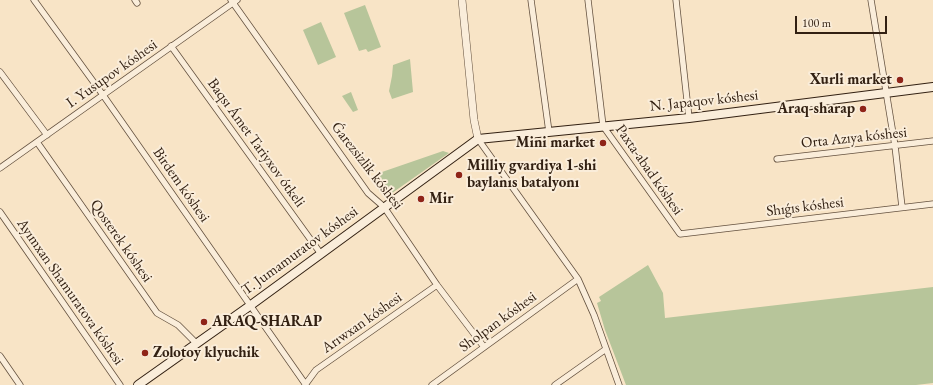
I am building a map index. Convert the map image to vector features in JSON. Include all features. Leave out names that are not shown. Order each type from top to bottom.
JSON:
[{"type":"main road","name":"N. Japaqov kóshesi","points":[[478,139],[689,118],[933,87]]},
{"type":"main road","name":"T. Jumamuratov kóshesi","points":[[138,385],[251,305],[478,139]]},
{"type":"street","name":"Birdem kóshesi","points":[[34,0],[103,95],[306,385]]},
{"type":"street","points":[[462,0],[474,120],[478,139],[578,279],[594,314],[619,385]]},
{"type":"street","points":[[531,0],[549,132]]},
{"type":"street","name":"Paxta-abad kóshesi","points":[[588,0],[603,126],[680,234]]},
{"type":"street","points":[[676,0],[689,118]]},
{"type":"street","points":[[871,0],[895,146],[902,207]]},
{"type":"street","name":"I. Yusupov kóshesi","points":[[0,168],[234,1]]},
{"type":"street","name":"Ǵarezsizlik kóshesi","points":[[234,1],[368,193],[384,207],[437,285],[484,347]]},
{"type":"street","name":"Baqsı Ámet Tariyxov ótkeli","points":[[171,46],[321,254]]},
{"type":"street","points":[[0,72],[47,135]]},
{"type":"street","name":"Orta Azıya kóshesi","points":[[777,159],[933,141]]},
{"type":"street","name":"Qosterek kóshesi","points":[[37,142],[157,313],[178,325],[196,343]]},
{"type":"street","name":"Shıǵıs kóshesi","points":[[680,234],[933,204]]},
{"type":"street","name":"Ayımxan Shamuratova kóshesi","points":[[0,212],[120,385]]},
{"type":"street","name":"Sholpan kóshesi","points":[[432,385],[578,279]]},
{"type":"street","name":"Arıwxan kóshesi","points":[[306,385],[316,370],[437,285]]},
{"type":"street","points":[[555,385],[606,349]]},
{"type":"street","points":[[0,356],[20,385]]},
{"type":"green space","points":[[365,5],[381,47],[368,52],[366,49],[359,51],[344,13]]},
{"type":"green space","points":[[321,22],[336,57],[318,65],[303,30]]},
{"type":"green space","points":[[410,59],[413,92],[392,99],[389,91],[393,65]]},
{"type":"green space","points":[[351,92],[358,110],[353,112],[342,96]]},
{"type":"green space","points":[[443,151],[449,153],[385,198],[379,191],[377,176],[382,172]]},
{"type":"green space","points":[[648,265],[663,293],[665,318],[933,287],[933,383],[916,385],[626,385],[605,330],[597,303],[601,301],[599,297]]},
{"type":"place","name":"Xurli market","points":[[900,80]]},
{"type":"place","name":"Araq-sharap","points":[[863,109]]},
{"type":"place","name":"Mini market","points":[[603,143]]},
{"type":"place","name":"Milliy gvardiya 1-shi baylanıs batalyonı","points":[[459,175]]},
{"type":"place","name":"Mir","points":[[421,199]]},
{"type":"place","name":"ARAQ-SHARAP","points":[[204,322]]},
{"type":"place","name":"Zolotoy klyuchik","points":[[145,353]]}]
